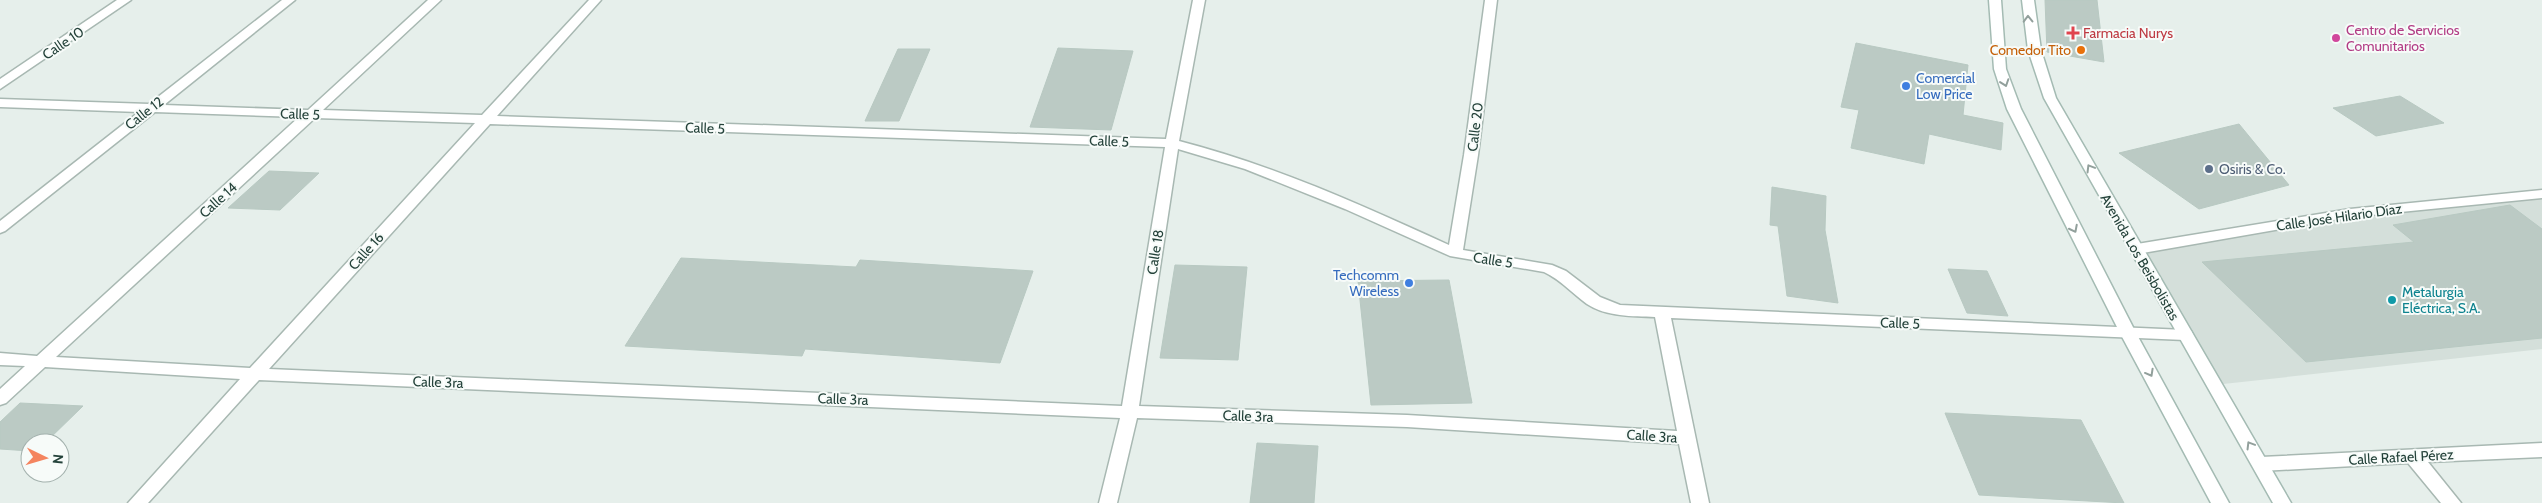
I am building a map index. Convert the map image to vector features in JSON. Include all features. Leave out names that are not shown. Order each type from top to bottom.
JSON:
[{"type":"street","name":"Calle 10","points":[[0,85],[125,0]]},
{"type":"street","name":"Calle 12","points":[[0,228],[289,0]]},
{"type":"street","name":"Calle 14","points":[[0,399],[313,114],[435,0]]},
{"type":"street","name":"Calle 16","points":[[137,503],[595,0]]},
{"type":"street","name":"Calle 18","points":[[1108,503],[1130,412],[1172,144],[1199,0]]},
{"type":"street","name":"Calle 20","points":[[1455,253],[1472,155],[1484,43],[1491,0]]},
{"type":"street","points":[[1995,0],[2000,68],[2014,110],[2128,333],[2220,503]]},
{"type":"street","name":"Avenida Los Beisbolistas","points":[[2028,0],[2030,37],[2050,98],[2282,503]]},
{"type":"street","name":"Calle 5","points":[[0,103],[1172,144],[1211,153],[1250,166],[1350,206],[1455,253],[1547,268],[1561,274],[1594,301],[1608,306],[1662,313],[2185,335]]},
{"type":"street","name":"Calle José Hilario Díaz","points":[[2137,249],[2350,213],[2542,194]]},
{"type":"street","points":[[1662,313],[1700,503]]},
{"type":"street","name":"Calle 3ra","points":[[0,359],[43,360],[254,374],[1130,412],[1406,421],[1686,438]]},
{"type":"street","name":"Calle Rafael Pérez","points":[[2261,464],[2542,450]]},
{"type":"street","points":[[2413,457],[2452,503]]},
{"type":"shaded area","name":"Metalurgia Eléctrica, S.A.","points":[[2542,194],[2542,349],[2214,385],[2137,249],[2350,213]]},
{"type":"building","points":[[2045,0],[2097,0],[2104,62],[2047,52]]},
{"type":"building","name":"Comercial Low Price","points":[[1856,43],[1968,65],[1963,115],[2003,123],[2001,150],[1929,134],[1924,164],[1851,148],[1859,110],[1841,107]]},
{"type":"building","points":[[1058,48],[1133,51],[1111,130],[1030,127]]},
{"type":"building","points":[[898,49],[930,49],[899,121],[865,121]]},
{"type":"building","points":[[2400,96],[2444,123],[2376,136],[2333,108]]},
{"type":"building","name":"Osiris & Co.","points":[[2239,124],[2289,185],[2199,209],[2119,153]]},
{"type":"building","points":[[269,171],[319,173],[280,210],[228,208]]},
{"type":"building","points":[[1772,187],[1826,196],[1825,230],[1838,303],[1787,296],[1778,226],[1770,225]]},
{"type":"building","name":"Metalurgia Eléctrica, S.A.","points":[[2510,205],[2542,229],[2542,338],[2306,362],[2202,262],[2414,242],[2393,225]]},
{"type":"building","points":[[681,258],[856,267],[860,260],[1033,271],[1000,363],[805,349],[802,356],[625,346]]},
{"type":"building","points":[[1175,265],[1247,267],[1238,360],[1160,358]]},
{"type":"building","points":[[1948,269],[1987,271],[2008,316],[1967,313]]},
{"type":"building","points":[[1449,280],[1472,403],[1371,405],[1358,281]]},
{"type":"building","points":[[20,403],[83,406],[55,433],[20,433],[20,450],[0,449],[0,422]]},
{"type":"building","points":[[1945,413],[2081,420],[2124,503],[1979,495]]},
{"type":"building","points":[[1257,443],[1318,446],[1314,503],[1250,503]]},
{"type":"place","name":"Farmacia Nurys","points":[[2073,33]]},
{"type":"place","name":"Centro de Servicios Comunitarios","points":[[2336,38]]},
{"type":"place","name":"Comedor Tito","points":[[2081,50]]},
{"type":"place","name":"Comercial Low Price","points":[[1906,86]]},
{"type":"place","name":"Osiris & Co.","points":[[2209,169]]},
{"type":"place","name":"Techcomm Wireless","points":[[1409,283]]},
{"type":"place","name":"Metalurgia Eléctrica, S.A.","points":[[2392,300]]}]
